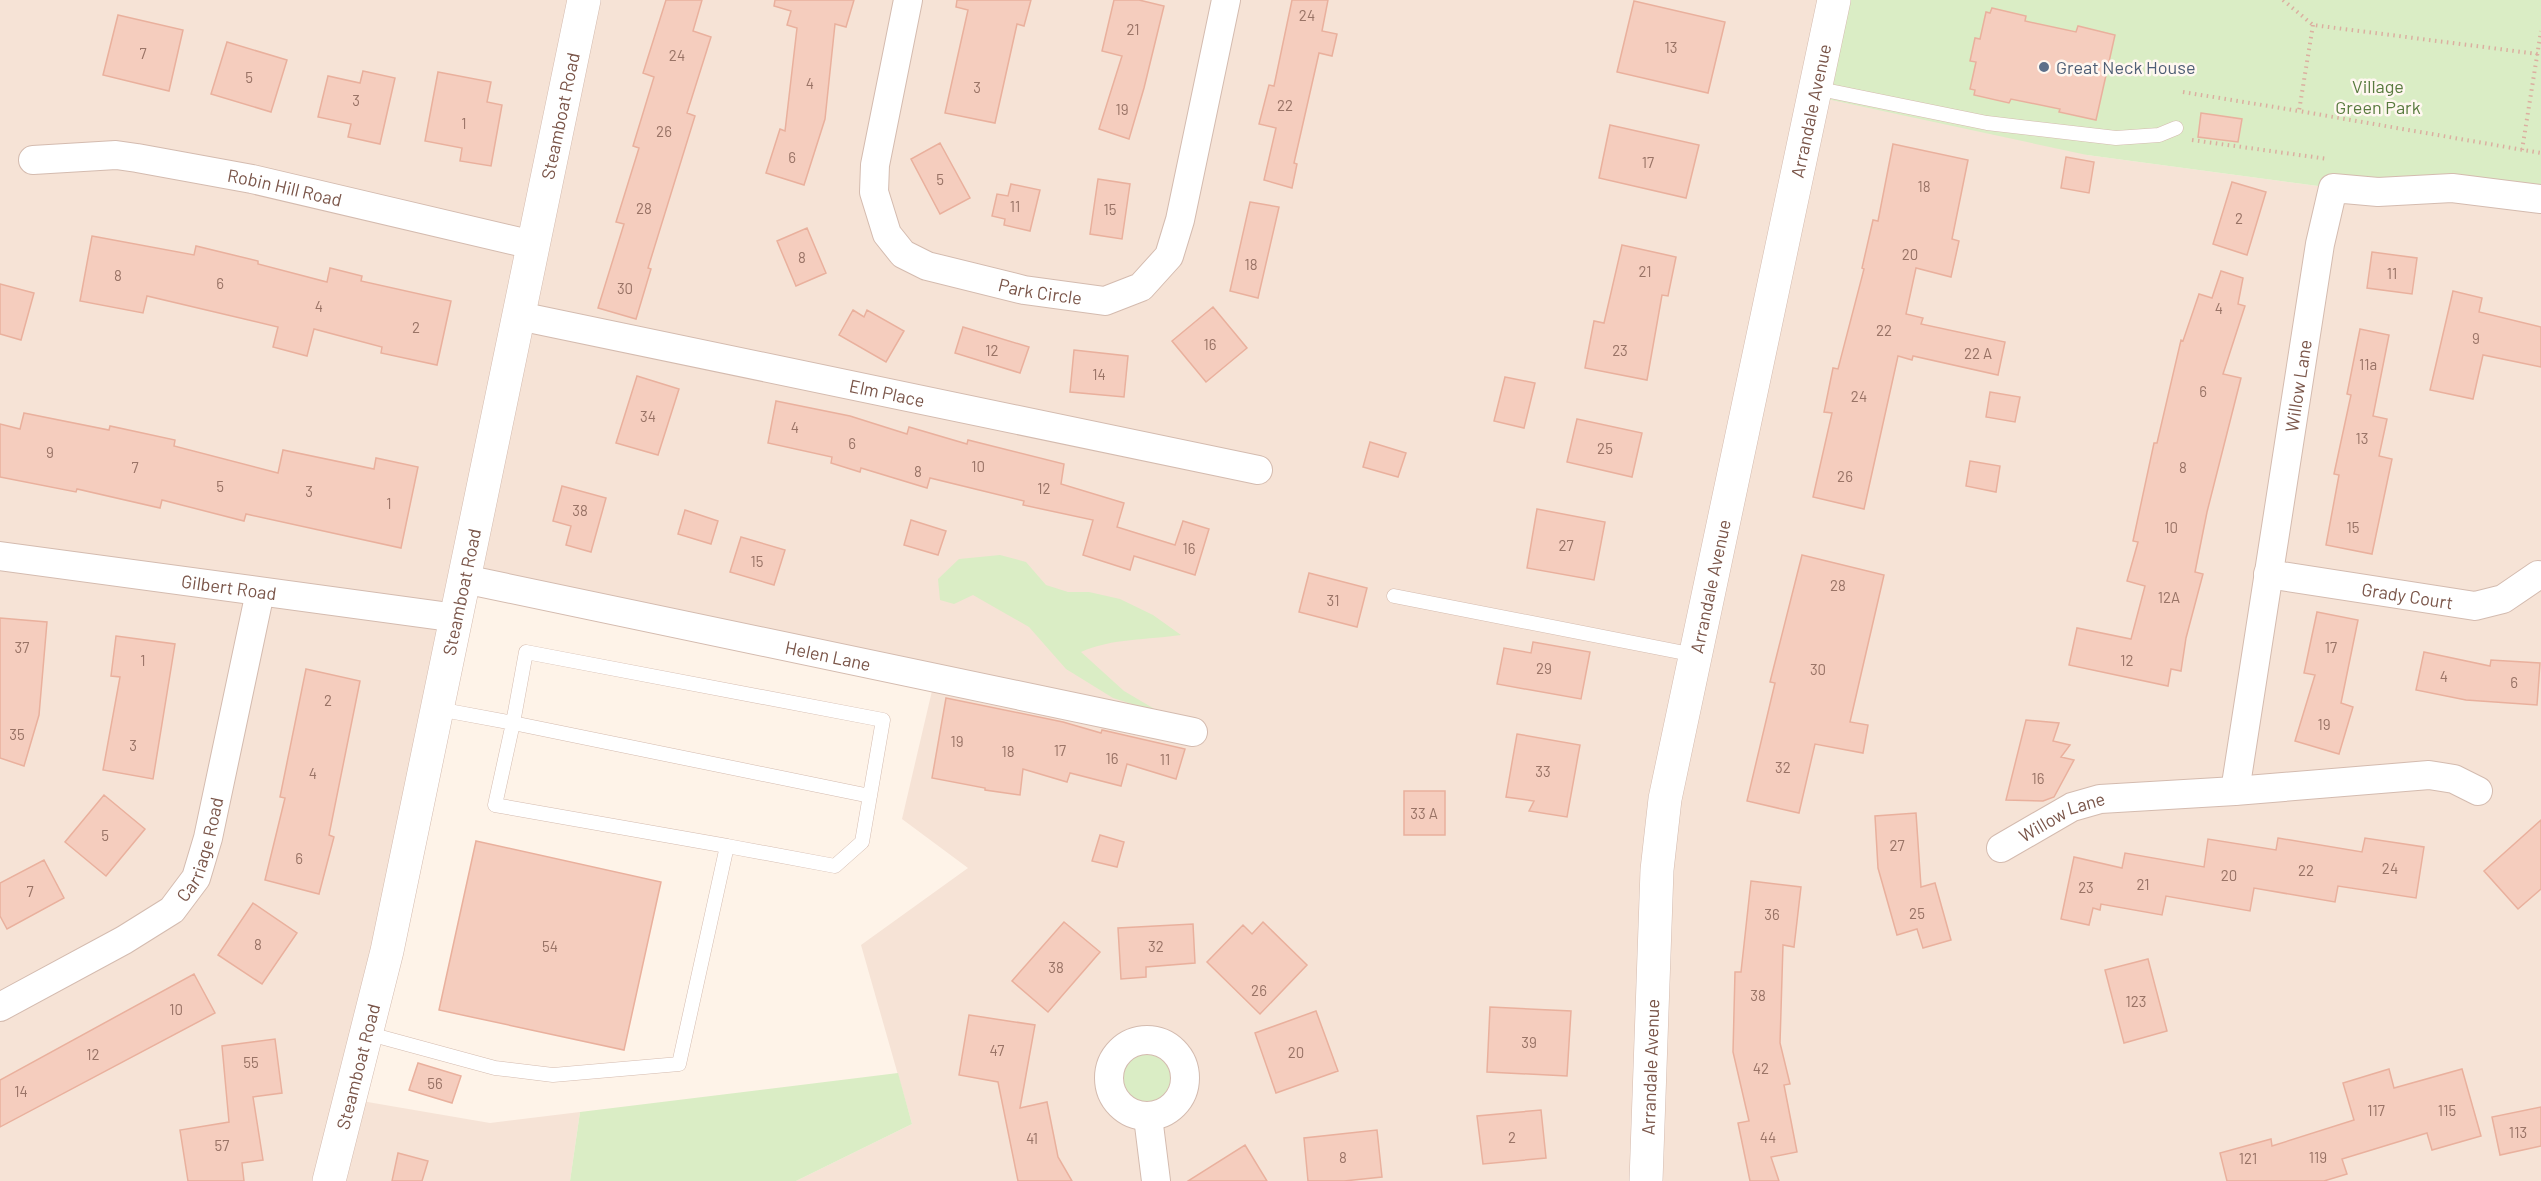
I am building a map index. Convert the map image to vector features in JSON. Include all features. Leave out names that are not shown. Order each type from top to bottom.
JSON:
[{"type":"street","name":"Steamboat Road","points":[[329,1181],[387,951],[584,0]]},
{"type":"street","name":"Park Circle","points":[[908,0],[875,165],[874,192],[887,234],[903,254],[927,266],[1024,290],[1106,301],[1141,287],[1169,256],[1180,220],[1226,0]]},
{"type":"street","name":"Arrandale Avenue","points":[[1646,1181],[1657,870],[1665,799],[1834,0]]},
{"type":"street","name":"Robin Hill Road","points":[[33,160],[116,155],[137,158],[252,179],[533,245]]},
{"type":"street","name":"Willow Lane","points":[[2235,791],[2320,244],[2333,188],[2378,192],[2452,188],[2541,199]]},
{"type":"street","name":"Elm Place","points":[[519,316],[1258,470]]},
{"type":"street","name":"Gilbert Road","points":[[0,556],[456,618]]},
{"type":"street","name":"Grady Court","points":[[2268,574],[2475,606],[2503,599],[2538,575]]},
{"type":"street","name":"Helen Lane","points":[[464,579],[1193,732]]},
{"type":"street","name":"Carriage Road","points":[[0,1007],[124,940],[172,910],[196,878],[208,838],[260,592]]},
{"type":"street","name":"Willow Lane","points":[[2001,848],[2072,807],[2100,799],[2235,791],[2429,775],[2454,779],[2478,791]]},
{"type":"street","points":[[1148,1117],[1156,1181]]},
{"type":"lane","points":[[1815,88],[1986,123],[2116,138],[2159,135],[2176,128]]},
{"type":"lane","points":[[1394,596],[1695,655]]},
{"type":"lane","points":[[526,652],[883,720],[870,796],[862,842],[835,866],[495,805],[526,652]]},
{"type":"lane","points":[[438,709],[870,796]]},
{"type":"lane","points":[[366,1034],[495,1068],[553,1076],[678,1064],[727,846]]},
{"type":"path","points":[[2283,0],[2313,25],[2538,54]]},
{"type":"path","points":[[2299,111],[2313,25]]},
{"type":"path","points":[[2522,150],[2541,31]]},
{"type":"path","points":[[2183,92],[2541,153]]},
{"type":"path","points":[[2159,135],[2334,159]]},
{"type":"shaded area","points":[[0,0],[1834,0],[2087,155],[2333,188],[2541,199],[2541,1181],[796,1181],[912,1124],[861,945],[968,868],[902,819],[935,678],[464,579],[350,1099],[490,1123],[580,1112],[570,1181],[0,1181]]},
{"type":"green space","name":"Village Green Park","points":[[1834,0],[2541,0],[2541,199],[2333,188],[2087,155],[1813,96]]},
{"type":"green space","points":[[1000,555],[1026,562],[1046,585],[1068,592],[1089,592],[1120,599],[1153,615],[1181,635],[1105,644],[1081,652],[1124,691],[1163,714],[1113,698],[1066,669],[1029,627],[973,595],[954,604],[940,600],[938,579],[959,559]]},
{"type":"green space","points":[[1147,1047],[1164,1052],[1169,1056],[1173,1061],[1178,1078],[1173,1095],[1169,1100],[1164,1104],[1147,1109],[1130,1104],[1125,1100],[1121,1095],[1116,1078],[1121,1061],[1125,1056],[1130,1052]]},
{"type":"green space","points":[[898,1073],[912,1124],[796,1181],[570,1181],[580,1112]]},
{"type":"building","points":[[666,0],[702,0],[693,31],[711,37],[687,113],[695,116],[648,268],[651,269],[636,319],[598,308],[624,224],[616,222],[639,148],[633,146],[654,77],[643,73]]},
{"type":"building","points":[[775,0],[854,0],[846,27],[835,24],[825,119],[804,185],[766,173],[780,129],[785,131],[797,28],[787,25],[791,11],[774,6]]},
{"type":"building","points":[[957,0],[1031,0],[1024,26],[1017,24],[995,123],[945,113],[968,10],[956,7]]},
{"type":"building","points":[[1114,0],[1139,0],[1164,6],[1129,139],[1099,129],[1122,56],[1102,51]]},
{"type":"building","points":[[1292,0],[1328,0],[1322,31],[1337,34],[1332,56],[1319,53],[1294,163],[1297,164],[1292,188],[1264,180],[1276,128],[1259,124],[1269,85],[1274,86]]},
{"type":"building","points":[[1634,1],[1725,22],[1708,93],[1617,72]]},
{"type":"building","name":"Great Neck House","points":[[1992,8],[2026,16],[2025,21],[2076,32],[2078,26],[2115,35],[2096,120],[2059,112],[2060,109],[2011,99],[2009,103],[1974,95],[1975,90],[1970,89],[1976,62],[1970,61],[1975,38],[1980,39],[1986,12],[1990,13]]},
{"type":"building","points":[[118,15],[183,30],[169,91],[103,75]]},
{"type":"building","points":[[227,42],[287,60],[271,112],[211,94]]},
{"type":"building","points":[[363,71],[395,78],[380,144],[348,137],[351,124],[318,117],[328,76],[360,83]]},
{"type":"building","points":[[438,72],[491,82],[487,102],[502,105],[491,166],[460,161],[462,148],[425,141]]},
{"type":"building","points":[[2201,113],[2242,119],[2238,142],[2198,137]]},
{"type":"building","points":[[1610,125],[1699,145],[1686,198],[1599,178]]},
{"type":"building","points":[[940,143],[970,198],[940,214],[911,159]]},
{"type":"building","points":[[1893,144],[1968,160],[1952,239],[1959,241],[1951,277],[1916,268],[1906,314],[1923,318],[1921,324],[2005,342],[1998,375],[1913,356],[1912,360],[1898,356],[1864,509],[1813,497],[1832,413],[1824,412],[1833,368],[1838,369],[1864,269],[1862,268],[1873,220],[1878,221]]},
{"type":"building","points":[[2066,157],[2094,162],[2089,193],[2061,188]]},
{"type":"building","points":[[1098,179],[1130,184],[1122,239],[1090,234]]},
{"type":"building","points":[[2232,182],[2266,192],[2247,255],[2213,244]]},
{"type":"building","points":[[1011,184],[1040,190],[1030,231],[1004,225],[1005,219],[992,216],[997,194],[1008,196]]},
{"type":"building","points":[[1250,202],[1279,207],[1258,298],[1230,291]]},
{"type":"building","points":[[807,228],[826,273],[796,286],[777,241]]},
{"type":"building","points":[[92,236],[194,255],[196,246],[258,261],[258,264],[327,282],[330,268],[362,276],[361,281],[451,301],[437,365],[381,353],[382,347],[314,329],[307,356],[273,347],[278,327],[147,296],[143,313],[80,301]]},
{"type":"building","points":[[1622,245],[1676,257],[1668,296],[1662,295],[1647,380],[1585,368],[1594,321],[1604,323]]},
{"type":"building","points":[[2372,252],[2417,258],[2412,294],[2367,288]]},
{"type":"building","points":[[2221,271],[2243,278],[2238,304],[2245,306],[2223,374],[2241,378],[2207,512],[2195,572],[2203,574],[2186,638],[2181,671],[2171,669],[2168,686],[2069,665],[2077,628],[2131,639],[2145,586],[2127,581],[2138,542],[2133,541],[2154,443],[2157,443],[2181,340],[2183,341],[2199,294],[2212,298]]},
{"type":"building","points":[[0,284],[34,293],[21,340],[0,334]]},
{"type":"building","points":[[2453,291],[2482,298],[2479,312],[2541,327],[2541,367],[2483,355],[2473,399],[2430,390]]},
{"type":"building","points":[[1213,307],[1247,348],[1206,382],[1172,341]]},
{"type":"building","points":[[853,310],[864,317],[867,310],[904,331],[886,362],[839,335]]},
{"type":"building","points":[[963,327],[1029,347],[1020,373],[955,353]]},
{"type":"building","points":[[2360,329],[2389,335],[2373,416],[2387,419],[2379,456],[2392,459],[2372,554],[2326,545],[2339,475],[2334,474],[2351,395],[2347,394]]},
{"type":"building","points":[[1074,350],[1128,356],[1124,397],[1070,392]]},
{"type":"building","points":[[637,376],[679,389],[658,455],[616,443]]},
{"type":"building","points":[[1505,377],[1535,383],[1524,428],[1494,421]]},
{"type":"building","points":[[1990,392],[2020,397],[2015,422],[1986,417]]},
{"type":"building","points":[[776,401],[850,416],[907,434],[909,427],[967,444],[968,440],[1064,464],[1061,484],[1124,503],[1117,527],[1175,545],[1183,521],[1209,529],[1195,575],[1134,556],[1130,570],[1083,555],[1093,520],[1023,505],[1024,501],[930,478],[927,488],[861,468],[860,472],[831,463],[832,457],[768,443]]},
{"type":"building","points":[[24,413],[109,430],[110,426],[175,440],[174,446],[278,473],[283,450],[374,469],[376,458],[418,467],[401,548],[246,514],[244,521],[162,500],[160,508],[77,489],[76,492],[0,477],[0,424],[20,429]]},
{"type":"building","points":[[1577,419],[1642,433],[1632,477],[1567,462]]},
{"type":"building","points":[[1370,442],[1406,453],[1398,477],[1363,467]]},
{"type":"building","points":[[1970,461],[2000,466],[1996,492],[1966,486]]},
{"type":"building","points":[[562,486],[606,498],[591,552],[566,545],[571,526],[553,521]]},
{"type":"building","points":[[1537,509],[1605,522],[1594,580],[1527,568]]},
{"type":"building","points":[[685,510],[718,521],[711,544],[678,534]]},
{"type":"building","points":[[911,520],[946,531],[938,555],[904,545]]},
{"type":"building","points":[[741,537],[785,550],[774,585],[730,572]]},
{"type":"building","points":[[1802,555],[1884,575],[1850,722],[1868,725],[1863,753],[1815,744],[1799,813],[1747,801],[1775,683],[1770,682]]},
{"type":"building","points":[[1309,573],[1367,588],[1357,627],[1299,612]]},
{"type":"building","points":[[2317,612],[2358,620],[2341,703],[2353,707],[2339,754],[2295,741],[2315,675],[2304,673]]},
{"type":"building","points":[[0,618],[47,622],[39,715],[24,766],[0,758]]},
{"type":"building","points":[[116,636],[175,644],[153,779],[103,770],[120,677],[111,676]]},
{"type":"building","points":[[1533,642],[1590,652],[1581,699],[1497,684],[1504,648],[1531,653]]},
{"type":"building","points":[[2424,652],[2490,666],[2491,660],[2540,663],[2537,705],[2466,700],[2416,690]]},
{"type":"building","points":[[306,669],[360,681],[329,835],[334,837],[319,894],[265,880],[285,798],[280,797]]},
{"type":"building","points":[[946,698],[1063,722],[1101,733],[1102,730],[1185,749],[1176,779],[1127,764],[1121,786],[1070,773],[1067,782],[1023,769],[1020,795],[985,790],[985,788],[932,778]]},
{"type":"building","points":[[2026,720],[2059,723],[2053,741],[2070,745],[2061,757],[2074,760],[2054,797],[2043,801],[2006,800]]},
{"type":"building","points":[[1517,734],[1580,745],[1567,817],[1529,811],[1534,801],[1506,797]]},
{"type":"building","points":[[1404,791],[1445,791],[1445,835],[1404,835]]},
{"type":"building","points":[[104,795],[145,829],[106,876],[65,842]]},
{"type":"building","points":[[1916,813],[1921,887],[1935,883],[1951,940],[1923,948],[1917,929],[1897,935],[1878,868],[1875,816]]},
{"type":"building","points":[[2541,820],[2541,889],[2518,909],[2484,871]]},
{"type":"building","points":[[1100,835],[1124,842],[1117,867],[1092,861]]},
{"type":"building","points":[[2278,838],[2362,852],[2365,838],[2424,847],[2416,898],[2338,886],[2335,902],[2254,888],[2250,911],[2166,896],[2162,915],[2101,904],[2100,910],[2093,908],[2089,925],[2061,919],[2074,857],[2122,868],[2125,853],[2204,867],[2208,839],[2276,850]]},
{"type":"building","points":[[476,841],[661,882],[624,1050],[439,1010]]},
{"type":"building","points":[[44,860],[64,898],[7,929],[0,916],[0,883]]},
{"type":"building","points":[[1751,881],[1801,887],[1794,947],[1783,945],[1780,1043],[1790,1084],[1784,1085],[1797,1152],[1771,1157],[1779,1181],[1750,1181],[1738,1123],[1749,1121],[1733,1052],[1735,972],[1741,972]]},
{"type":"building","points":[[253,903],[297,933],[262,984],[218,955]]},
{"type":"building","points":[[1064,922],[1100,952],[1048,1012],[1012,981]]},
{"type":"building","points":[[1263,922],[1307,965],[1260,1014],[1207,962],[1243,925],[1252,934]]},
{"type":"building","points":[[1193,924],[1195,963],[1146,967],[1146,977],[1121,979],[1118,928]]},
{"type":"building","points":[[2148,959],[2167,1031],[2124,1043],[2105,970]]},
{"type":"building","points":[[194,974],[215,1013],[0,1127],[0,1080]]},
{"type":"building","points":[[1490,1007],[1571,1011],[1567,1076],[1487,1072]]},
{"type":"building","points":[[1316,1011],[1338,1071],[1276,1093],[1255,1033]]},
{"type":"building","points":[[969,1015],[1035,1025],[1020,1108],[1047,1102],[1058,1157],[1072,1181],[1018,1181],[998,1082],[959,1075]]},
{"type":"building","points":[[275,1039],[282,1093],[253,1097],[263,1160],[242,1163],[244,1181],[188,1181],[180,1130],[229,1122],[222,1046]]},
{"type":"building","points":[[418,1063],[461,1076],[452,1103],[409,1090]]},
{"type":"building","points":[[2389,1069],[2394,1088],[2462,1069],[2481,1136],[2432,1150],[2427,1133],[2342,1159],[2347,1174],[2324,1181],[2227,1181],[2220,1153],[2271,1139],[2272,1146],[2354,1120],[2343,1083]]},
{"type":"building","points":[[2541,1107],[2541,1146],[2500,1155],[2492,1117]]},
{"type":"building","points":[[1541,1110],[1546,1158],[1483,1164],[1477,1116]]},
{"type":"building","points":[[1377,1130],[1382,1177],[1344,1181],[1308,1181],[1304,1138]]},
{"type":"building","points":[[1245,1145],[1267,1181],[1188,1181]]},
{"type":"building","points":[[398,1153],[428,1161],[422,1181],[392,1181]]},
{"type":"place","name":"Great Neck House","points":[[2044,67]]}]
